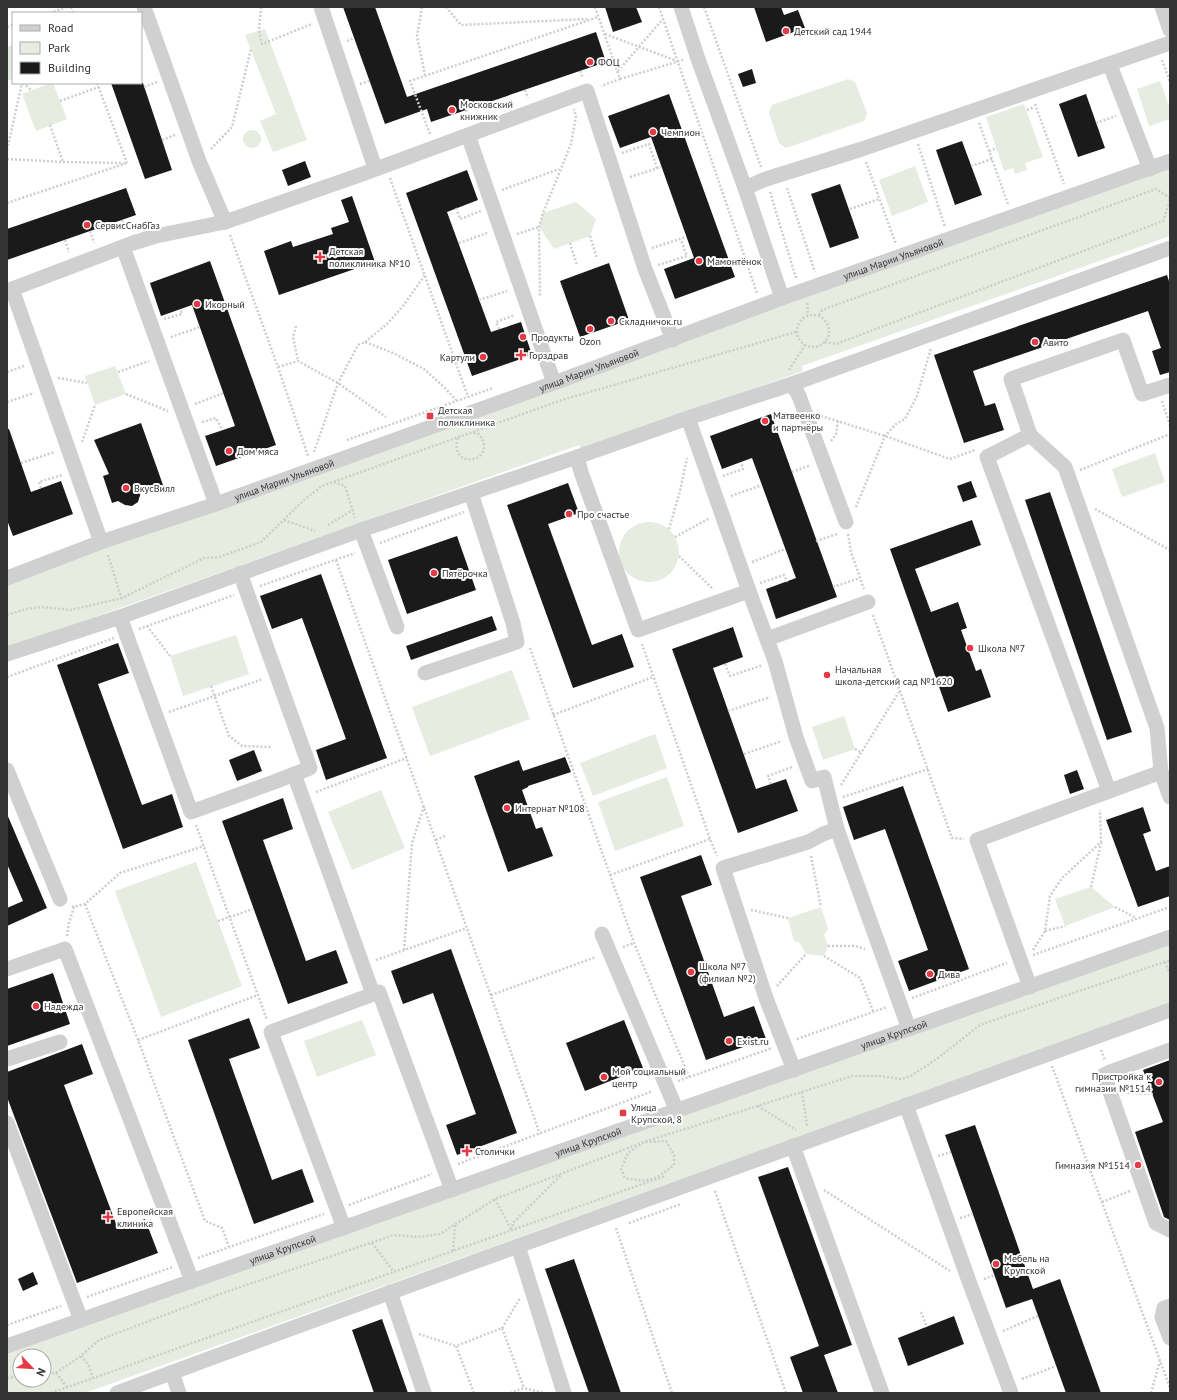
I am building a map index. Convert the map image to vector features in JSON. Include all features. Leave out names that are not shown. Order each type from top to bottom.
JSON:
[{"type":"street","points":[[144,7],[199,161],[225,222]]},
{"type":"street","points":[[681,7],[782,298]]},
{"type":"street","points":[[1162,7],[1170,30]]},
{"type":"street","points":[[323,13],[380,167]]},
{"type":"street","points":[[745,188],[766,179],[862,149],[913,130],[1164,45]]},
{"type":"street","points":[[1110,64],[1150,169]]},
{"type":"street","points":[[104,546],[12,289],[156,236],[225,222],[587,91],[610,158],[616,182],[645,270],[672,340]]},
{"type":"street","points":[[468,135],[554,383]]},
{"type":"street","name":"улица Марии Ульяновой","points":[[7,578],[104,546],[216,504],[672,340],[782,298],[1170,161]]},
{"type":"street","points":[[123,248],[216,504]]},
{"type":"street","points":[[7,654],[121,612],[240,573],[359,526],[470,493],[577,457],[688,418],[790,378],[1170,248]]},
{"type":"street","points":[[1164,387],[1142,394],[1123,340],[1011,379],[1030,435],[1065,467],[1157,728],[1161,772],[1170,797]]},
{"type":"street","points":[[790,378],[799,396],[822,460],[843,527]]},
{"type":"street","points":[[688,418],[775,661],[796,737],[805,762],[812,781],[824,777],[837,829],[909,1029]]},
{"type":"street","points":[[1030,435],[987,456],[1104,793]]},
{"type":"street","points":[[577,457],[581,472],[638,630],[724,600],[749,589]]},
{"type":"street","points":[[425,673],[516,642],[513,623],[470,493]]},
{"type":"street","points":[[359,526],[397,627]]},
{"type":"street","points":[[121,612],[156,717],[191,812],[310,768],[240,573]]},
{"type":"street","points":[[766,639],[868,602]]},
{"type":"street","points":[[7,770],[60,899]]},
{"type":"street","points":[[1030,986],[977,840],[1161,772]]},
{"type":"street","points":[[294,774],[373,994]]},
{"type":"street","points":[[794,1070],[766,998],[723,868],[808,842],[837,829]]},
{"type":"street","points":[[602,934],[677,1111]]},
{"type":"street","name":"улица Крупской","points":[[7,1346],[1170,937]]},
{"type":"street","points":[[7,969],[65,949],[192,1281]]},
{"type":"street","points":[[344,1228],[271,1032],[373,994],[379,992],[452,1190]]},
{"type":"street","points":[[117,1393],[518,1246],[791,1139],[906,1105],[1170,1010]]},
{"type":"street","points":[[7,1059],[60,1042]]},
{"type":"street","points":[[1170,1050],[1104,1075],[1156,1223],[1170,1230]]},
{"type":"street","points":[[906,1105],[989,1336],[1010,1389]]},
{"type":"street","points":[[7,1123],[81,1320]]},
{"type":"street","points":[[791,1139],[882,1393]]},
{"type":"street","points":[[518,1246],[564,1393]]},
{"type":"street","points":[[390,1292],[424,1393]]},
{"type":"street","points":[[1170,1306],[1164,1308],[1162,1317],[1170,1338]]},
{"type":"street","points":[[172,1372],[179,1393]]},
{"type":"path","points":[[53,12],[67,7]]},
{"type":"path","points":[[261,7],[259,31],[262,44],[323,13]]},
{"type":"path","points":[[422,7],[417,36],[425,75]]},
{"type":"path","points":[[446,7],[461,25],[592,19]]},
{"type":"path","points":[[595,7],[620,79]]},
{"type":"path","points":[[659,7],[758,294]]},
{"type":"path","points":[[704,7],[766,179],[796,278]]},
{"type":"path","points":[[435,147],[410,81],[598,17]]},
{"type":"path","points":[[618,71],[663,19]]},
{"type":"path","points":[[605,34],[677,62]]},
{"type":"path","points":[[1164,45],[1170,82]]},
{"type":"path","points":[[199,161],[232,127],[251,49]]},
{"type":"path","points":[[587,91],[620,79],[697,56]]},
{"type":"path","points":[[7,150],[22,84]]},
{"type":"path","points":[[23,84],[31,90]]},
{"type":"path","points":[[97,84],[126,163]]},
{"type":"path","points":[[60,100],[99,88]]},
{"type":"path","points":[[1030,90],[1064,185]]},
{"type":"path","points":[[499,329],[496,322],[527,305],[540,294],[539,227],[543,212],[571,144],[576,116],[570,98]]},
{"type":"path","points":[[1027,110],[1036,106]]},
{"type":"path","points":[[974,110],[1008,204]]},
{"type":"path","points":[[1096,123],[1128,112]]},
{"type":"path","points":[[50,126],[63,162]]},
{"type":"path","points":[[913,130],[945,227]]},
{"type":"path","points":[[610,158],[648,144],[657,168]]},
{"type":"path","points":[[989,151],[997,148]]},
{"type":"path","points":[[862,149],[896,245]]},
{"type":"path","points":[[7,159],[126,163]]},
{"type":"path","points":[[971,166],[992,159]]},
{"type":"path","points":[[7,203],[126,163]]},
{"type":"path","points":[[380,167],[425,276],[468,396]]},
{"type":"path","points":[[616,182],[661,167]]},
{"type":"path","points":[[456,208],[460,219],[491,201],[560,169]]},
{"type":"path","points":[[782,174],[815,272]]},
{"type":"path","points":[[819,316],[822,310],[1156,189],[1170,198]]},
{"type":"path","points":[[850,209],[879,199]]},
{"type":"path","points":[[824,342],[836,344],[1163,221],[1170,201]]},
{"type":"path","points":[[225,222],[278,367],[308,456]]},
{"type":"path","points":[[459,243],[539,227]]},
{"type":"path","points":[[590,236],[597,258]]},
{"type":"path","points":[[640,252],[681,240],[686,237]]},
{"type":"path","points":[[645,270],[687,256],[681,240]]},
{"type":"path","points":[[570,243],[577,265]]},
{"type":"path","points":[[314,452],[338,384],[358,345],[365,342],[387,324],[403,306],[425,276]]},
{"type":"path","points":[[479,300],[520,286]]},
{"type":"path","points":[[806,300],[808,315]]},
{"type":"path","points":[[150,324],[182,314],[180,309]]},
{"type":"path","points":[[814,314],[819,316],[824,318],[829,327],[829,332],[824,342],[816,347],[805,345],[798,337],[796,332],[799,321],[808,315],[814,314]]},
{"type":"path","points":[[296,326],[293,337],[298,361]]},
{"type":"path","points":[[157,342],[200,327]]},
{"type":"path","points":[[7,615],[26,609],[42,607],[72,610],[122,598],[204,558],[219,557],[261,542],[305,499],[322,486],[334,481],[562,400],[796,332]]},
{"type":"path","points":[[365,342],[393,353],[424,369],[456,400]]},
{"type":"path","points":[[790,378],[805,345]]},
{"type":"path","points":[[816,541],[843,527],[858,504],[885,436],[896,424],[905,419],[917,396],[932,345]]},
{"type":"path","points":[[118,372],[162,357]]},
{"type":"path","points":[[278,367],[298,361],[338,384],[386,417]]},
{"type":"path","points":[[7,402],[45,382],[88,383]]},
{"type":"path","points":[[1164,387],[1170,425]]},
{"type":"path","points":[[185,418],[224,393]]},
{"type":"path","points":[[126,394],[185,418],[216,418],[222,430]]},
{"type":"path","points":[[41,488],[39,482],[75,467],[95,405]]},
{"type":"path","points":[[803,410],[885,436],[950,459],[987,445],[993,453]]},
{"type":"path","points":[[458,438],[456,446],[458,454],[464,459],[473,460],[480,456],[484,449],[484,440],[479,434],[472,433]]},
{"type":"path","points":[[1068,475],[1170,434]]},
{"type":"path","points":[[21,463],[68,448]]},
{"type":"path","points":[[669,529],[680,491],[688,454]]},
{"type":"path","points":[[792,472],[822,460]]},
{"type":"path","points":[[710,481],[743,468],[741,462]]},
{"type":"path","points":[[334,481],[345,486],[359,526]]},
{"type":"path","points":[[675,537],[719,506],[762,485]]},
{"type":"path","points":[[1077,499],[1170,550]]},
{"type":"path","points":[[322,528],[353,510]]},
{"type":"path","points":[[284,520],[316,532]]},
{"type":"path","points":[[104,546],[122,598],[121,612]]},
{"type":"path","points":[[741,567],[785,549]]},
{"type":"path","points":[[852,552],[868,602],[952,838]]},
{"type":"path","points":[[679,556],[724,600]]},
{"type":"path","points":[[336,560],[540,1134]]},
{"type":"path","points":[[749,589],[784,575],[787,582]]},
{"type":"path","points":[[833,587],[860,578]]},
{"type":"path","points":[[146,626],[170,656]]},
{"type":"path","points":[[638,630],[653,678],[710,839],[723,868]]},
{"type":"path","points":[[528,643],[634,943],[688,1077]]},
{"type":"path","points":[[725,664],[730,676],[775,661]]},
{"type":"path","points":[[156,717],[276,674]]},
{"type":"path","points":[[553,715],[653,678]]},
{"type":"path","points":[[211,686],[229,736],[242,746],[272,747]]},
{"type":"path","points":[[728,711],[784,692]]},
{"type":"path","points":[[830,802],[900,692]]},
{"type":"path","points":[[744,754],[796,737]]},
{"type":"path","points":[[855,749],[862,753]]},
{"type":"path","points":[[302,797],[407,758]]},
{"type":"path","points":[[771,784],[768,776],[805,762]]},
{"type":"path","points":[[830,802],[928,769]]},
{"type":"path","points":[[1091,887],[1101,842],[1104,793]]},
{"type":"path","points":[[404,950],[412,843],[424,806]]},
{"type":"path","points":[[191,812],[271,1032]]},
{"type":"path","points":[[436,840],[445,836]]},
{"type":"path","points":[[610,875],[710,839]]},
{"type":"path","points":[[808,842],[820,907]]},
{"type":"path","points":[[1101,842],[1062,878],[1050,896],[1045,931],[1029,956],[1170,907]]},
{"type":"path","points":[[65,949],[69,923],[74,907],[85,904],[120,873],[204,846]]},
{"type":"path","points":[[85,904],[138,1040],[205,1221],[222,1228],[229,1247]]},
{"type":"path","points":[[735,907],[788,918]]},
{"type":"path","points":[[1115,907],[1136,918]]},
{"type":"path","points":[[218,921],[253,909]]},
{"type":"path","points":[[1045,931],[1065,926]]},
{"type":"path","points":[[362,965],[467,928]]},
{"type":"path","points":[[491,995],[634,943]]},
{"type":"path","points":[[828,946],[855,946],[883,955]]},
{"type":"path","points":[[766,998],[806,954]]},
{"type":"path","points":[[824,956],[860,978],[873,1011]]},
{"type":"path","points":[[7,1325],[337,1209],[540,1134],[666,1085],[1020,959]]},
{"type":"path","points":[[52,1373],[56,1373],[81,1356],[99,1340],[223,1293],[394,1235],[419,1237],[440,1234],[496,1199],[644,1142],[852,1076],[879,1076],[901,1079],[912,1076],[980,1025],[1170,960]]},
{"type":"path","points":[[1165,962],[1170,974]]},
{"type":"path","points":[[138,1040],[258,996]]},
{"type":"path","points":[[1052,1065],[1170,1388]]},
{"type":"path","points":[[802,1092],[807,1126]]},
{"type":"path","points":[[758,1106],[797,1130]]},
{"type":"path","points":[[791,1139],[797,1130],[814,1124]]},
{"type":"path","points":[[644,1142],[666,1142],[674,1155],[674,1165],[655,1179],[640,1181],[625,1178],[621,1169],[628,1153],[644,1142]]},
{"type":"path","points":[[511,1230],[514,1222],[563,1173]]},
{"type":"path","points":[[51,1393],[670,1174]]},
{"type":"path","points":[[804,1178],[950,1271]]},
{"type":"path","points":[[1102,1202],[1143,1186]]},
{"type":"path","points":[[715,1191],[786,1393]]},
{"type":"path","points":[[496,1199],[511,1230]]},
{"type":"path","points":[[453,1251],[455,1225]]},
{"type":"path","points":[[616,1228],[672,1393]]},
{"type":"path","points":[[372,1243],[394,1272]]},
{"type":"path","points":[[402,1330],[456,1346],[502,1328],[529,1283]]},
{"type":"path","points":[[921,1312],[927,1327]]},
{"type":"path","points":[[989,1336],[1038,1316]]},
{"type":"path","points":[[502,1328],[524,1388]]},
{"type":"path","points":[[456,1346],[474,1393]]},
{"type":"path","points":[[81,1356],[88,1364],[93,1378]]},
{"type":"path","points":[[1151,1393],[1160,1361]]},
{"type":"path","points":[[1010,1389],[1056,1366]]},
{"type":"path","points":[[56,1373],[67,1387]]},
{"type":"path","points":[[510,1393],[524,1388],[544,1393]]},
{"type":"green space","points":[[265,29],[307,140],[273,152],[260,121],[276,114],[245,35]]},
{"type":"green space","points":[[12,45],[12,79],[7,81],[7,47]]},
{"type":"green space","points":[[848,79],[855,82],[867,113],[864,121],[786,148],[779,143],[769,113],[772,105]]},
{"type":"green space","points":[[1160,81],[1170,109],[1170,119],[1149,126],[1137,89]]},
{"type":"green space","points":[[48,84],[53,84],[67,119],[36,131],[22,94]]},
{"type":"green space","points":[[1024,104],[1043,157],[1025,163],[1027,170],[1015,174],[1013,168],[1004,171],[986,117]]},
{"type":"green space","points":[[252,130],[256,131],[260,135],[260,143],[256,147],[252,148],[248,147],[244,143],[243,139],[244,135],[248,131]]},
{"type":"green space","points":[[915,166],[928,202],[892,216],[879,180]]},
{"type":"green space","points":[[1170,168],[1170,236],[802,366],[803,371],[582,451],[579,445],[7,648],[7,580]]},
{"type":"green space","points":[[576,202],[596,219],[590,236],[554,249],[539,227],[543,213]]},
{"type":"green space","points":[[115,366],[126,394],[95,405],[85,376]]},
{"type":"green space","points":[[1155,453],[1165,482],[1122,497],[1112,469]]},
{"type":"green space","points":[[649,522],[666,527],[674,535],[679,552],[674,569],[666,577],[649,582],[632,577],[624,569],[619,552],[624,535],[632,527]]},
{"type":"green space","points":[[236,635],[249,674],[183,696],[170,656]]},
{"type":"green space","points":[[512,670],[530,719],[430,756],[412,707]]},
{"type":"green space","points":[[844,716],[855,749],[823,760],[812,727]]},
{"type":"green space","points":[[655,734],[667,768],[593,796],[580,763]]},
{"type":"green space","points":[[667,777],[684,826],[615,851],[598,802]]},
{"type":"green space","points":[[381,790],[405,848],[352,870],[328,812]]},
{"type":"green space","points":[[196,862],[242,986],[161,1017],[115,891]]},
{"type":"green space","points":[[1091,887],[1115,907],[1065,926],[1055,899]]},
{"type":"green space","points":[[821,907],[828,929],[824,935],[828,946],[824,956],[806,954],[799,942],[794,941],[788,918]]},
{"type":"green space","points":[[1170,942],[1170,1004],[85,1393],[7,1393],[7,1353],[12,1351],[12,1388],[52,1388],[52,1348],[21,1348]]},
{"type":"green space","points":[[362,1020],[376,1055],[317,1077],[304,1041]]},
{"type":"building","points":[[343,7],[375,7],[407,97],[596,32],[606,62],[431,122],[427,109],[385,124]]},
{"type":"building","points":[[605,7],[636,7],[642,22],[613,32]]},
{"type":"building","points":[[754,7],[781,7],[784,15],[798,10],[805,28],[766,42]]},
{"type":"building","points":[[752,69],[756,83],[743,87],[738,74]]},
{"type":"building","points":[[143,83],[172,170],[145,179],[111,84]]},
{"type":"building","points":[[669,94],[735,277],[675,299],[664,269],[694,258],[651,137],[620,148],[608,116]]},
{"type":"building","points":[[1086,94],[1105,148],[1078,157],[1059,104]]},
{"type":"building","points":[[962,141],[982,195],[955,205],[936,150]]},
{"type":"building","points":[[305,161],[311,177],[288,186],[282,170]]},
{"type":"building","points":[[467,170],[478,200],[447,212],[491,332],[521,322],[532,355],[472,376],[406,193]]},
{"type":"building","points":[[840,184],[859,238],[830,248],[811,194]]},
{"type":"building","points":[[126,188],[136,215],[7,260],[7,229]]},
{"type":"building","name":"Детская поликлиника №10","points":[[352,196],[375,262],[279,295],[264,251],[291,241],[293,247],[333,234],[331,228],[349,222],[341,200]]},
{"type":"building","points":[[210,261],[276,445],[216,466],[205,436],[235,426],[192,305],[161,316],[150,283]]},
{"type":"building","points":[[609,263],[629,320],[580,337],[560,281]]},
{"type":"building","points":[[1167,275],[1170,284],[1170,372],[1160,375],[1152,351],[1161,348],[1148,311],[973,371],[985,406],[995,403],[1004,430],[964,443],[934,355]]},
{"type":"building","points":[[771,414],[837,597],[776,619],[766,589],[796,578],[752,458],[722,469],[710,436]]},
{"type":"building","points":[[141,423],[163,485],[141,492],[138,502],[132,506],[125,505],[118,501],[112,503],[103,476],[109,474],[94,440]]},
{"type":"building","points":[[7,429],[9,429],[31,492],[61,481],[73,514],[13,536],[7,520]]},
{"type":"building","points":[[971,481],[977,497],[963,502],[957,486]]},
{"type":"building","points":[[568,483],[579,513],[548,524],[592,645],[622,634],[634,667],[573,688],[507,505]]},
{"type":"building","points":[[1050,492],[1132,732],[1107,740],[1025,500]]},
{"type":"building","points":[[972,520],[981,545],[915,569],[931,612],[958,602],[967,628],[961,630],[976,671],[981,669],[991,697],[948,712],[890,549]]},
{"type":"building","points":[[457,536],[476,590],[407,614],[388,560]]},
{"type":"building","points":[[321,574],[387,758],[326,780],[316,750],[346,739],[302,618],[272,629],[260,596]]},
{"type":"building","points":[[492,616],[497,630],[411,660],[406,646]]},
{"type":"building","points":[[733,627],[743,657],[713,668],[756,789],[786,779],[798,811],[738,833],[672,649]]},
{"type":"building","points":[[118,643],[129,673],[98,684],[142,805],[172,794],[183,827],[123,849],[57,665]]},
{"type":"building","points":[[254,750],[262,771],[237,781],[229,760]]},
{"type":"building","name":"Интернат №108","points":[[565,757],[571,772],[528,786],[522,790],[536,829],[542,827],[553,856],[508,872],[474,776],[519,760],[523,771]]},
{"type":"building","points":[[1077,770],[1084,789],[1070,794],[1064,775]]},
{"type":"building","points":[[903,786],[969,969],[909,991],[898,961],[928,950],[885,829],[854,840],[843,807]]},
{"type":"building","points":[[283,798],[293,829],[263,840],[306,961],[336,950],[348,983],[288,1004],[222,821]]},
{"type":"building","points":[[1143,807],[1151,831],[1143,834],[1156,871],[1170,866],[1170,896],[1138,907],[1106,820]]},
{"type":"building","points":[[7,814],[47,908],[7,926],[7,908],[23,901],[7,864]]},
{"type":"building","points":[[701,855],[712,885],[681,896],[724,1017],[754,1006],[766,1039],[706,1060],[640,877]]},
{"type":"building","points":[[451,949],[517,1133],[457,1155],[446,1125],[476,1114],[433,993],[403,1004],[391,971]]},
{"type":"building","name":"Надежда","points":[[53,973],[70,1024],[7,1046],[7,989]]},
{"type":"building","points":[[249,1018],[260,1048],[229,1059],[272,1180],[302,1169],[314,1202],[254,1224],[188,1040]]},
{"type":"building","points":[[624,1020],[643,1068],[585,1091],[566,1043]]},
{"type":"building","points":[[82,1044],[93,1074],[64,1085],[118,1229],[145,1219],[158,1253],[77,1283],[7,1097],[7,1072]]},
{"type":"building","points":[[1170,1060],[1170,1220],[1164,1217],[1135,1132],[1163,1122],[1143,1070]]},
{"type":"building","points":[[975,1125],[1033,1289],[1060,1279],[1101,1393],[1066,1393],[1032,1299],[1006,1308],[945,1135]]},
{"type":"building","points":[[788,1167],[852,1345],[824,1355],[838,1393],[803,1393],[790,1357],[819,1346],[758,1177]]},
{"type":"building","points":[[574,1259],[621,1393],[589,1393],[545,1269]]},
{"type":"building","points":[[33,1272],[38,1284],[23,1291],[18,1279]]},
{"type":"building","points":[[954,1316],[964,1344],[908,1366],[898,1338]]},
{"type":"building","points":[[382,1319],[408,1393],[374,1393],[352,1330]]},
{"type":"place","name":"Детский сад 1944","points":[[786,31]]},
{"type":"place","name":"ФОЦ","points":[[590,62]]},
{"type":"place","name":"Московский книжник","points":[[452,110]]},
{"type":"place","name":"Чемпион","points":[[653,132]]},
{"type":"place","name":"СервисСнабГаз","points":[[87,225]]},
{"type":"place","name":"Детская поликлиника №10","points":[[320,257]]},
{"type":"place","name":"Мамонтёнок","points":[[699,261]]},
{"type":"place","name":"Икорный","points":[[197,304]]},
{"type":"place","name":"Складничок.ru","points":[[611,321]]},
{"type":"place","name":"Ozon","points":[[590,329]]},
{"type":"place","name":"Продукты","points":[[523,337]]},
{"type":"place","name":"Авито","points":[[1035,342]]},
{"type":"place","name":"Горздрав","points":[[521,355]]},
{"type":"place","name":"Картули","points":[[483,357]]},
{"type":"place","name":"Детская поликлиника","points":[[430,416]]},
{"type":"place","name":"Матвеенко и партнёры","points":[[765,421]]},
{"type":"place","name":"Дом мяса","points":[[229,451]]},
{"type":"place","name":"ВкусВилл","points":[[126,488]]},
{"type":"place","name":"Про счастье","points":[[569,514]]},
{"type":"place","name":"Пятёрочка","points":[[434,573]]},
{"type":"place","name":"Школа №7","points":[[970,648]]},
{"type":"place","name":"Начальная школа-детский сад №1620","points":[[827,675]]},
{"type":"place","name":"Интернат №108","points":[[507,808]]},
{"type":"place","name":"Школа №7 (филиал №2)","points":[[691,972]]},
{"type":"place","name":"Дива","points":[[930,974]]},
{"type":"place","name":"Надежда","points":[[36,1006]]},
{"type":"place","name":"Exist.ru","points":[[729,1041]]},
{"type":"place","name":"Мой социальный центр","points":[[604,1077]]},
{"type":"place","name":"Пристройка к гимназии №1514","points":[[1159,1082]]},
{"type":"place","name":"Улица Крупской, 8","points":[[623,1113]]},
{"type":"place","name":"Столички","points":[[467,1151]]},
{"type":"place","name":"Гимназия №1514","points":[[1138,1165]]},
{"type":"place","name":"Европейская клиника","points":[[108,1217]]},
{"type":"place","name":"Мебель на Крупской","points":[[996,1264]]}]
